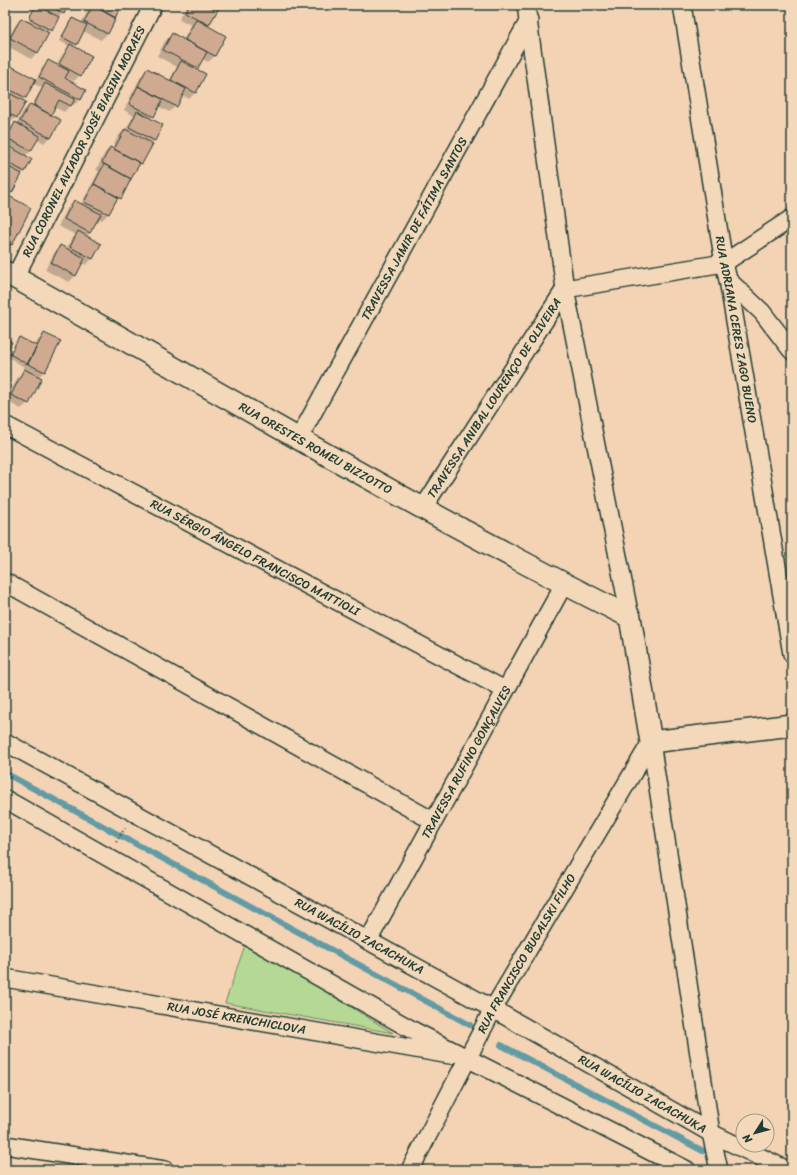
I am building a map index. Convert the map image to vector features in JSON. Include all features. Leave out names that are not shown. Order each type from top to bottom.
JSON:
[{"type":"street","name":"RUA CORONEL AVIADOR JOSÉ BIAGINI MORAES","points":[[10,274],[153,5]]},
{"type":"street","name":"RUA ADRIANA CERES ZAGO BUENO","points":[[682,5],[724,263],[792,654]]},
{"type":"street","points":[[527,12],[565,288],[630,617],[651,742],[711,1133],[719,1170]]},
{"type":"street","name":"TRAVESSA JAMIR DE FÁTIMA SANTOS","points":[[300,438],[527,12]]},
{"type":"street","points":[[565,288],[724,263],[792,218]]},
{"type":"street","name":"RUA ORESTES ROMEU BIZZOTTO","points":[[10,274],[423,508],[564,584],[630,617]]},
{"type":"street","points":[[728,280],[762,312],[792,351]]},
{"type":"street","name":"TRAVESSA ANIBAL LOURENÇO DE OLIVEIRA","points":[[423,508],[565,288]]},
{"type":"street","name":"RUA SÉRGIO ÂNGELO FRANCISCO MATTIOLI","points":[[5,425],[505,690]]},
{"type":"street","points":[[5,582],[433,821]]},
{"type":"street","name":"TRAVESSA RUFINO GONÇALVES","points":[[368,941],[564,584]]},
{"type":"street","points":[[651,742],[792,725]]},
{"type":"street","name":"RUA WACÍLIO ZACACHUKA","points":[[5,742],[493,1009],[711,1133],[787,1170]]},
{"type":"street","name":"RUA FRANCISCO BUGALSKI FILHO","points":[[410,1170],[493,1009],[651,742]]},
{"type":"street","points":[[5,799],[414,1031],[687,1170]]},
{"type":"street","name":"RUA JOSÉ KRENCHICLOVA","points":[[5,978],[468,1058]]},
{"type":"street","points":[[5,1145],[165,1170]]},
{"type":"path","points":[[107,856],[135,813]]},
{"type":"green space","points":[[246,942],[393,1033],[225,1003]]},
{"type":"building","points":[[36,5],[59,17],[52,31],[29,18]]},
{"type":"building","points":[[48,5],[68,5],[64,14]]},
{"type":"building","points":[[92,5],[122,5],[115,18]]},
{"type":"building","points":[[93,5],[116,18],[108,34],[84,22]]},
{"type":"building","points":[[189,5],[214,5],[219,8],[209,25],[185,12]]},
{"type":"building","points":[[21,18],[49,33],[38,53],[10,38]]},
{"type":"building","points":[[72,18],[87,25],[77,45],[62,37]]},
{"type":"building","points":[[196,19],[226,36],[215,56],[185,40]]},
{"type":"building","points":[[172,33],[207,52],[198,68],[163,50]]},
{"type":"building","points":[[70,44],[92,56],[81,76],[59,64]]},
{"type":"building","points":[[48,60],[69,71],[65,78],[86,90],[81,100],[39,77]]},
{"type":"building","points":[[181,61],[206,74],[196,93],[171,80]]},
{"type":"building","points":[[5,63],[36,79],[26,98],[5,87]]},
{"type":"building","points":[[147,68],[186,89],[177,107],[138,86]]},
{"type":"building","points":[[45,83],[75,99],[71,106],[59,100],[51,115],[34,105]]},
{"type":"building","points":[[138,86],[163,99],[154,117],[129,104]]},
{"type":"building","points":[[5,91],[26,102],[17,118],[5,111]]},
{"type":"building","points":[[30,104],[61,120],[51,138],[20,121]]},
{"type":"building","points":[[137,111],[163,125],[155,141],[129,127]]},
{"type":"building","points":[[15,122],[40,136],[31,151],[7,138]]},
{"type":"building","points":[[125,129],[153,144],[142,164],[114,149]]},
{"type":"building","points":[[10,147],[32,159],[25,172],[5,161],[5,155]]},
{"type":"building","points":[[110,147],[140,163],[131,179],[102,163]]},
{"type":"building","points":[[104,164],[131,179],[121,199],[94,184]]},
{"type":"building","points":[[5,165],[22,174],[12,193],[5,189]]},
{"type":"building","points":[[94,184],[118,197],[109,214],[84,202]]},
{"type":"building","points":[[5,194],[31,208],[12,245],[5,242]]},
{"type":"building","points":[[74,200],[101,214],[90,233],[64,219]]},
{"type":"building","points":[[78,231],[101,244],[93,259],[70,247]]},
{"type":"building","points":[[60,245],[85,258],[76,276],[51,263]]},
{"type":"building","points":[[44,333],[61,341],[45,372],[28,364]]},
{"type":"building","points":[[19,337],[37,346],[27,364],[10,354]]},
{"type":"building","points":[[5,338],[12,342],[5,356]]},
{"type":"building","points":[[24,369],[42,378],[29,404],[11,395]]},
{"type":"waterway","points":[[5,773],[470,1025]]},
{"type":"waterway","points":[[501,1045],[703,1151]]}]
